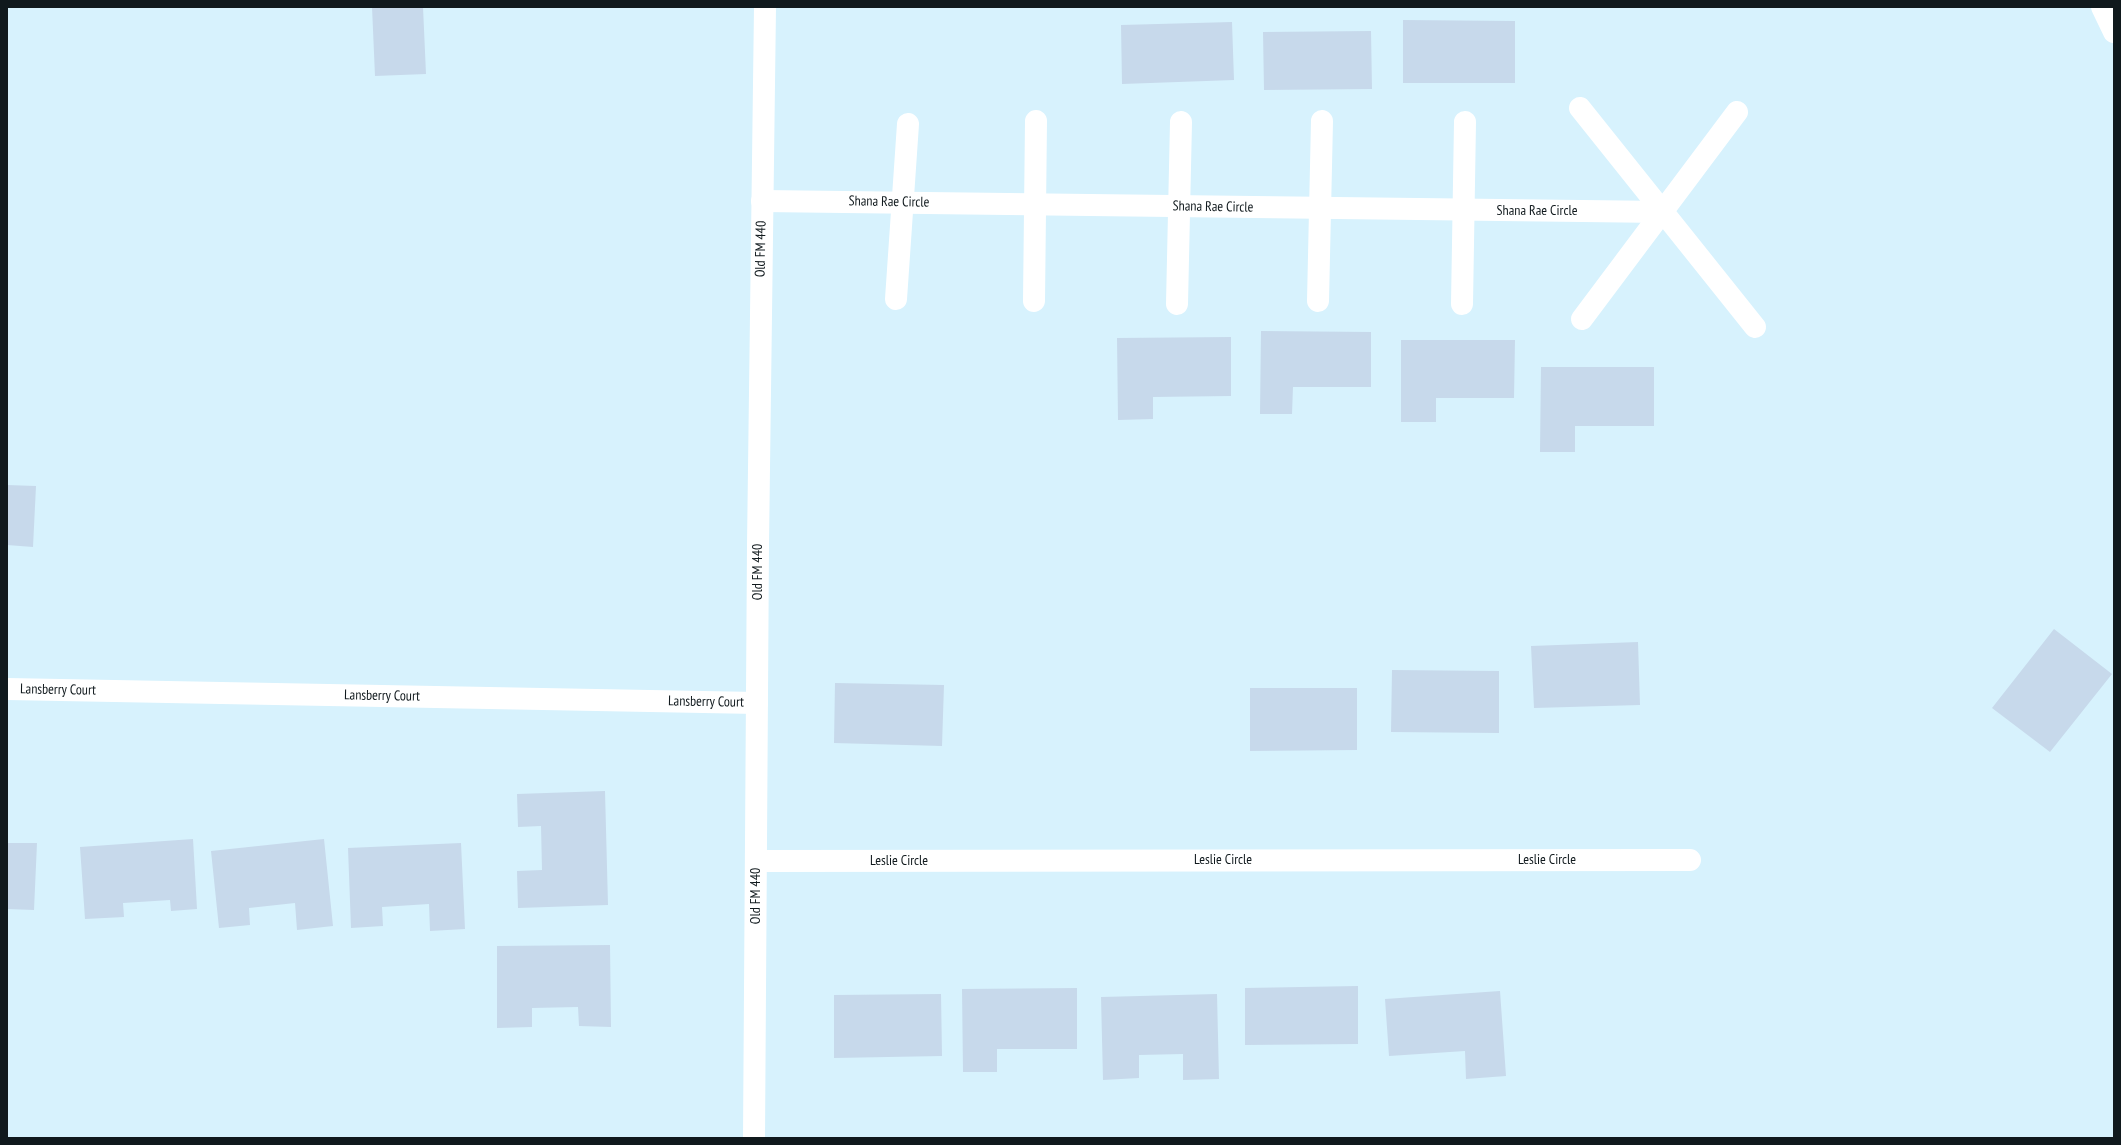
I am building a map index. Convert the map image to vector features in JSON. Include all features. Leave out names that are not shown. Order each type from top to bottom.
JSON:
[{"type":"street","name":"Old FM 440","points":[[754,1138],[757,703],[765,7]]},
{"type":"street","points":[[2102,7],[2114,32]]},
{"type":"street","points":[[1580,108],[1755,327]]},
{"type":"street","points":[[1582,319],[1738,112]]},
{"type":"street","points":[[1318,301],[1322,120]]},
{"type":"street","points":[[1034,301],[1036,121]]},
{"type":"street","points":[[1177,304],[1181,122]]},
{"type":"street","points":[[1462,304],[1465,122]]},
{"type":"street","points":[[896,299],[901,202],[908,124]]},
{"type":"street","name":"Shana Rae Circle","points":[[762,201],[1664,212]]},
{"type":"street","name":"Lansberry Court","points":[[7,689],[757,703]]},
{"type":"street","name":"Leslie Circle","points":[[756,861],[1690,860]]},
{"type":"building","points":[[372,7],[423,7],[426,74],[375,76]]},
{"type":"building","points":[[1403,20],[1515,21],[1515,83],[1403,83]]},
{"type":"building","points":[[1232,22],[1234,80],[1122,84],[1121,25]]},
{"type":"building","points":[[1371,31],[1372,89],[1264,90],[1263,32]]},
{"type":"building","points":[[1261,331],[1371,332],[1371,387],[1293,387],[1292,414],[1260,414]]},
{"type":"building","points":[[1231,337],[1231,396],[1153,397],[1153,419],[1118,420],[1117,338]]},
{"type":"building","points":[[1401,340],[1515,340],[1514,398],[1436,398],[1436,422],[1401,422]]},
{"type":"building","points":[[1541,367],[1654,367],[1654,426],[1575,426],[1575,452],[1540,452]]},
{"type":"building","points":[[7,485],[36,486],[33,547],[7,545]]},
{"type":"building","points":[[2054,629],[2112,674],[2050,752],[1992,708]]},
{"type":"building","points":[[1638,642],[1640,705],[1534,708],[1531,646]]},
{"type":"building","points":[[1392,670],[1499,671],[1499,733],[1391,732]]},
{"type":"building","points":[[835,683],[944,685],[942,746],[834,743]]},
{"type":"building","points":[[1250,688],[1357,688],[1357,750],[1250,751]]},
{"type":"building","points":[[605,791],[608,905],[518,908],[517,871],[542,870],[541,826],[518,827],[517,794]]},
{"type":"building","points":[[193,839],[197,909],[171,911],[170,900],[123,903],[124,917],[85,919],[80,847]]},
{"type":"building","points":[[324,839],[333,926],[297,930],[295,903],[249,908],[250,925],[219,928],[211,851]]},
{"type":"building","points":[[7,843],[37,843],[34,910],[7,909]]},
{"type":"building","points":[[461,843],[465,929],[430,931],[429,904],[382,907],[383,926],[351,928],[348,848]]},
{"type":"building","points":[[610,945],[611,1027],[579,1026],[578,1007],[532,1008],[532,1027],[497,1028],[497,946]]},
{"type":"building","points":[[1358,986],[1358,1044],[1245,1045],[1245,988]]},
{"type":"building","points":[[1077,988],[1077,1049],[997,1049],[997,1072],[963,1072],[962,989]]},
{"type":"building","points":[[1500,991],[1506,1076],[1466,1079],[1465,1051],[1389,1056],[1385,999]]},
{"type":"building","points":[[941,994],[942,1056],[834,1058],[834,995]]},
{"type":"building","points":[[1217,994],[1219,1079],[1183,1080],[1183,1054],[1139,1055],[1139,1078],[1103,1080],[1101,997]]}]
